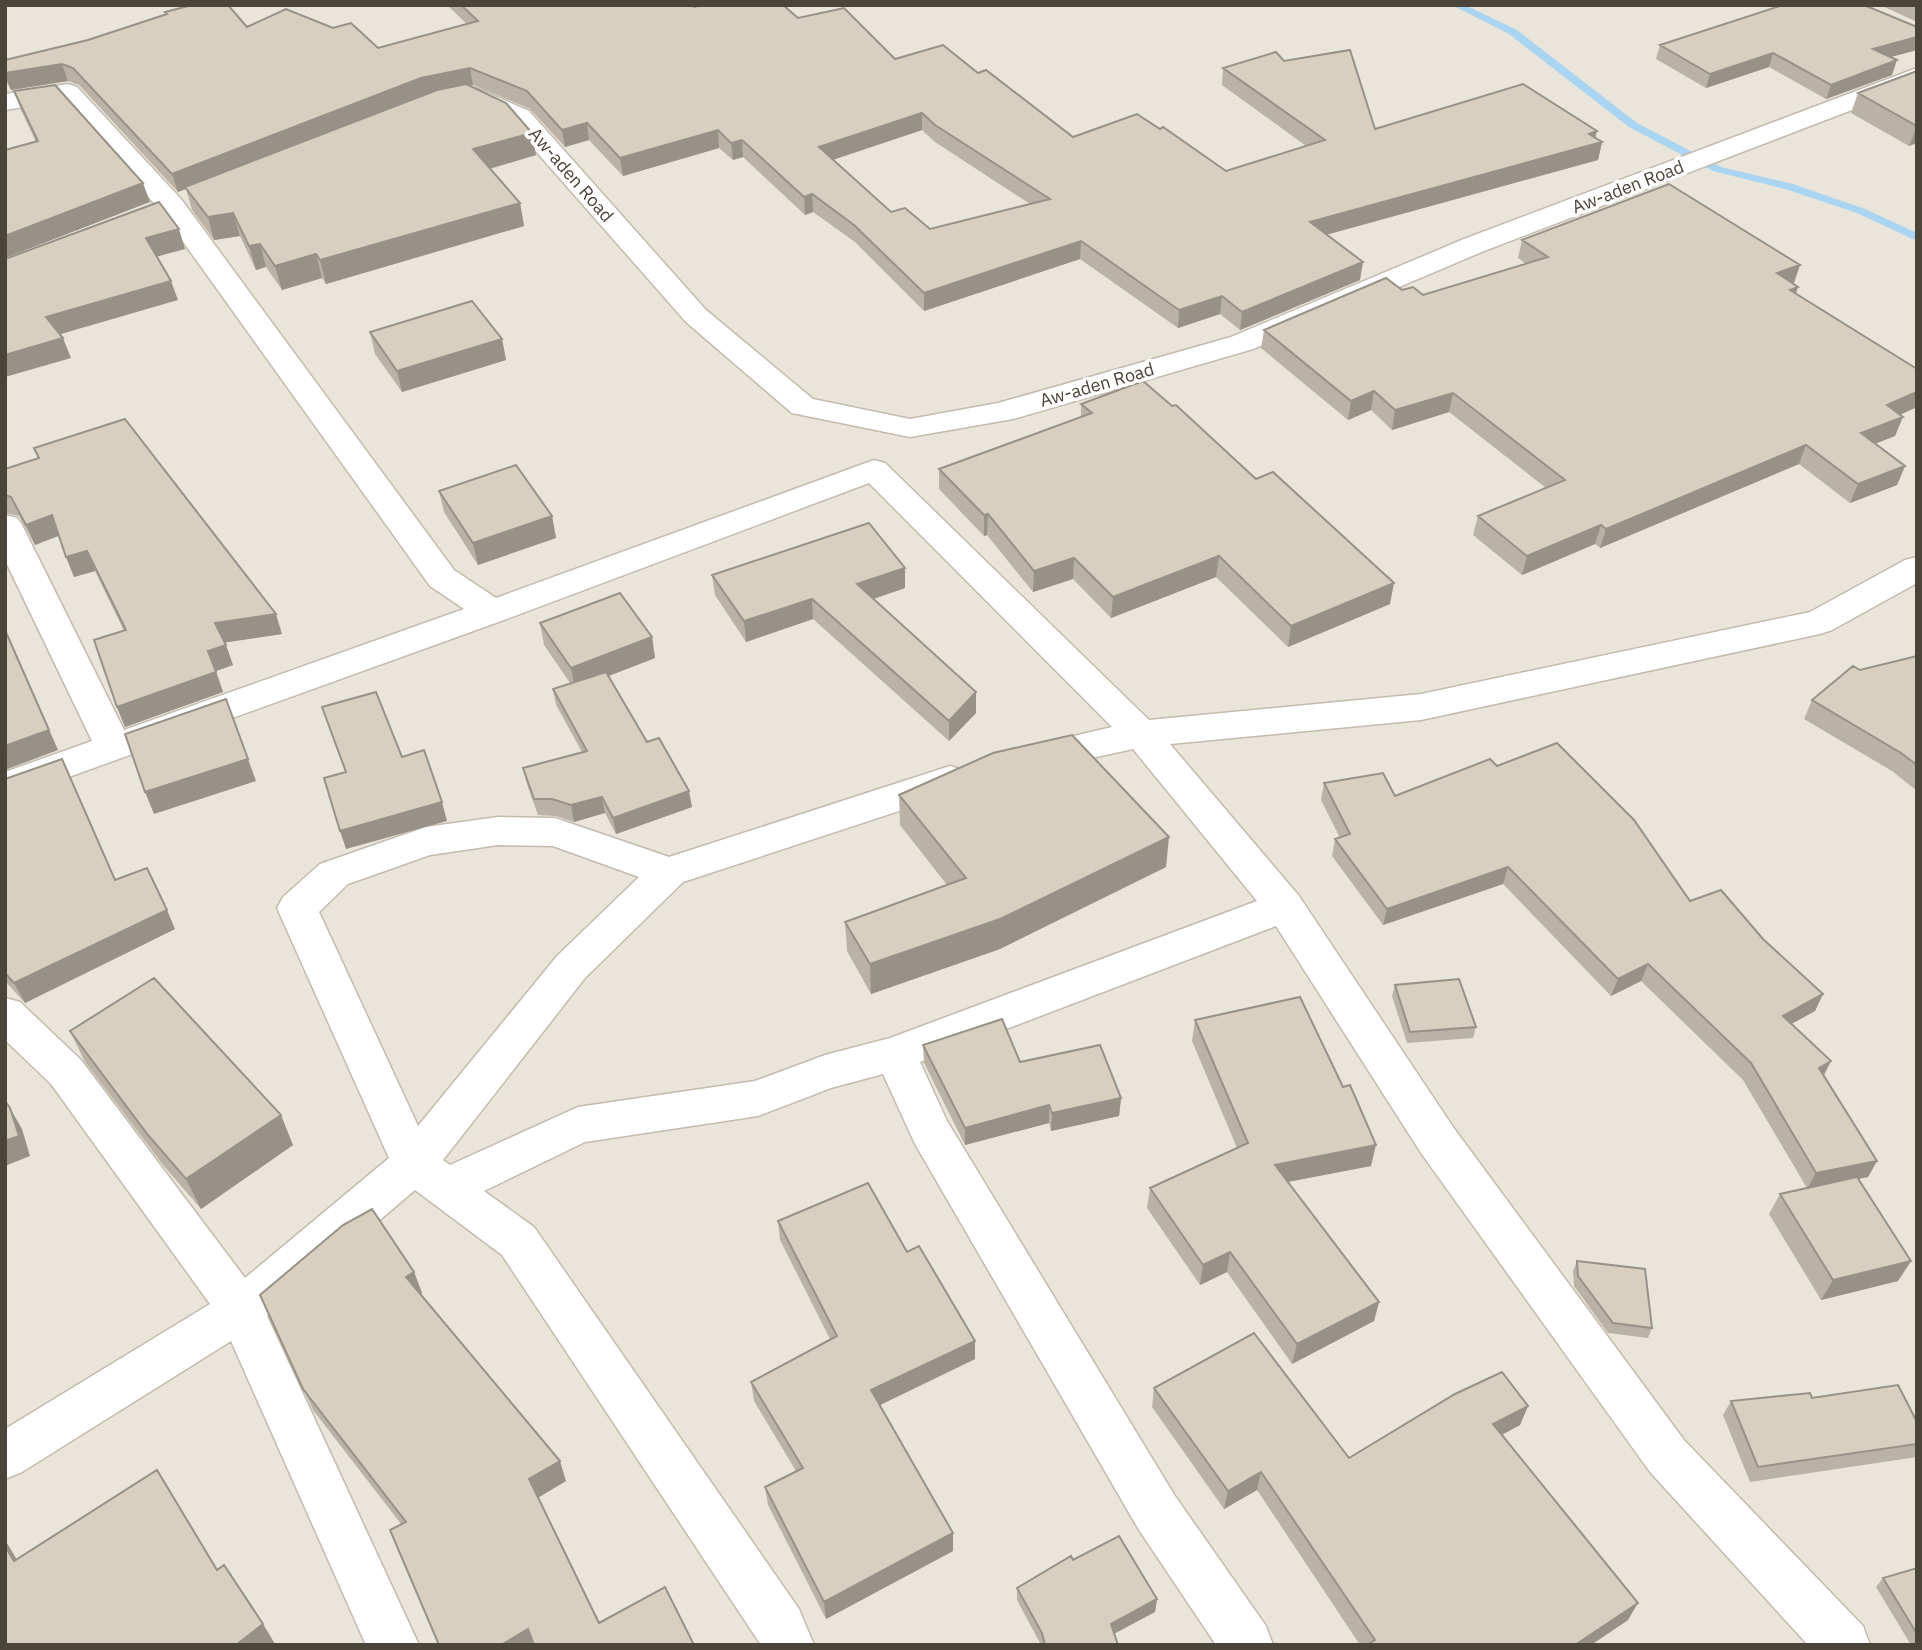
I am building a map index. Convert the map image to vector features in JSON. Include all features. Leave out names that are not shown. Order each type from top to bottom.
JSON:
[{"type":"street","name":"Aw-aden Road","points":[[447,102],[474,96],[520,117],[696,316],[803,406],[910,428],[1002,412],[1242,343],[1474,245],[1917,76]]},
{"type":"street","points":[[5,102],[68,92],[171,205],[442,578],[492,611]]},
{"type":"street","points":[[5,786],[874,470],[1141,734],[1285,907],[1437,1140],[1667,1456],[1844,1645]]},
{"type":"street","points":[[5,526],[114,747]]},
{"type":"street","points":[[429,1176],[571,967],[669,872],[989,769],[1141,734],[1421,707],[1820,622],[1917,568]]},
{"type":"street","points":[[669,872],[555,832],[498,831],[426,841],[334,874],[297,908],[316,955],[429,1176],[518,1241],[780,1627],[788,1645]]},
{"type":"street","points":[[5,1456],[241,1310],[429,1176],[578,1125],[758,1098],[825,1072],[895,1054],[1285,907]]},
{"type":"street","points":[[5,1014],[66,1073],[241,1310],[393,1645]]},
{"type":"street","points":[[895,1054],[930,1131],[1150,1502],[1247,1645]]},
{"type":"shaded area","points":[[5,5],[1917,5],[1917,1645],[5,1645]]},
{"type":"building","points":[[192,5],[228,5],[247,27],[286,9],[333,28],[351,23],[378,48],[478,21],[461,5],[783,5],[798,18],[844,8],[895,59],[943,45],[978,73],[986,70],[1073,137],[1137,114],[1160,129],[1163,127],[1226,171],[1325,140],[1223,68],[1276,52],[1284,61],[1350,50],[1375,129],[1523,84],[1597,131],[1589,134],[1602,142],[1310,222],[1363,262],[1242,312],[1222,296],[1179,310],[1081,241],[924,293],[854,225],[812,194],[804,197],[742,140],[731,143],[718,130],[620,158],[587,123],[562,130],[527,91],[470,68],[421,78],[172,174],[73,68],[62,64],[5,73],[5,60],[88,40],[167,14],[165,12]],"holes":[[[922,113],[935,125],[1050,199],[930,229],[905,208],[891,212],[819,147]]]},
{"type":"building","points":[[1783,5],[1864,5],[1917,27],[1917,37],[1873,49],[1897,60],[1831,85],[1773,53],[1710,74],[1660,45]]},
{"type":"building","points":[[1917,71],[1917,126],[1858,93]]},
{"type":"building","points":[[466,84],[506,103],[532,133],[473,149],[520,203],[320,260],[316,254],[275,266],[260,244],[249,246],[233,213],[208,217],[185,187],[437,90]]},
{"type":"building","points":[[55,85],[143,183],[5,236],[5,150],[38,141],[14,91]]},
{"type":"building","points":[[1669,184],[1800,265],[1777,273],[1798,287],[1790,290],[1917,369],[1917,392],[1887,405],[1903,417],[1861,433],[1905,466],[1858,484],[1806,445],[1606,529],[1601,525],[1527,556],[1478,516],[1565,480],[1453,393],[1395,410],[1374,391],[1351,401],[1264,330],[1386,278],[1402,290],[1413,287],[1423,295],[1548,257],[1522,240]]},
{"type":"building","points":[[159,202],[179,229],[146,238],[171,281],[46,317],[63,338],[5,355],[5,259]]},
{"type":"building","points":[[472,301],[502,339],[397,371],[370,332]]},
{"type":"building","points":[[1143,381],[1172,406],[1176,405],[1256,479],[1273,472],[1394,583],[1291,626],[1219,556],[1113,597],[1074,558],[1034,571],[988,514],[984,515],[939,469],[1092,413],[1081,404]]},
{"type":"building","points":[[125,419],[276,614],[215,623],[226,645],[208,651],[216,672],[117,707],[94,640],[126,630],[87,551],[66,557],[52,515],[26,525],[11,497],[5,495],[5,469],[39,458],[34,448]]},
{"type":"building","points":[[516,465],[552,516],[473,543],[439,491]]},
{"type":"building","points":[[869,523],[905,568],[857,584],[976,692],[949,721],[812,599],[744,621],[712,575]]},
{"type":"building","points":[[620,593],[652,637],[571,668],[540,623]]},
{"type":"building","points":[[5,630],[49,730],[5,746]]},
{"type":"building","points":[[1917,656],[1917,765],[1812,700],[1853,666],[1860,670]]},
{"type":"building","points":[[606,672],[647,742],[659,738],[689,791],[613,818],[602,797],[571,805],[552,799],[534,799],[523,768],[587,751],[553,689]]},
{"type":"building","points":[[376,692],[402,757],[424,750],[442,802],[340,831],[324,778],[346,772],[322,707]]},
{"type":"building","points":[[226,699],[248,759],[145,792],[125,734]]},
{"type":"building","points":[[1072,735],[1169,837],[1000,919],[870,964],[845,922],[966,878],[899,795],[993,753]]},
{"type":"building","points":[[1557,743],[1634,820],[1690,901],[1721,890],[1763,939],[1823,994],[1783,1016],[1831,1061],[1819,1068],[1877,1161],[1816,1173],[1751,1063],[1648,964],[1618,979],[1508,867],[1387,909],[1335,839],[1350,834],[1324,783],[1383,773],[1395,796],[1490,759],[1497,766]]},
{"type":"building","points":[[62,759],[115,880],[147,868],[167,910],[14,983],[5,973],[5,779]]},
{"type":"building","points":[[154,978],[281,1115],[186,1179],[148,1135],[70,1031]]},
{"type":"building","points":[[1459,979],[1476,1027],[1410,1032],[1395,985]]},
{"type":"building","points":[[1300,997],[1343,1087],[1350,1085],[1376,1145],[1275,1165],[1379,1302],[1297,1344],[1230,1252],[1203,1265],[1150,1188],[1248,1143],[1195,1020]]},
{"type":"building","points":[[1002,1019],[1020,1062],[1100,1045],[1121,1098],[1052,1113],[1049,1105],[965,1128],[923,1045]]},
{"type":"building","points":[[5,1101],[19,1136],[5,1141]]},
{"type":"building","points":[[1857,1177],[1911,1261],[1833,1280],[1780,1194]]},
{"type":"building","points":[[868,1183],[907,1252],[919,1246],[975,1341],[871,1390],[953,1533],[824,1602],[765,1487],[803,1468],[751,1382],[837,1336],[778,1221]]},
{"type":"building","points":[[372,1209],[414,1272],[406,1277],[560,1461],[529,1479],[599,1623],[665,1587],[694,1645],[534,1645],[528,1629],[501,1645],[439,1645],[390,1530],[406,1522],[303,1389],[260,1295],[343,1225]]},
{"type":"building","points":[[1577,1261],[1645,1269],[1652,1328],[1613,1323],[1578,1276]]},
{"type":"building","points":[[1254,1333],[1349,1458],[1455,1394],[1502,1372],[1528,1406],[1493,1424],[1638,1603],[1575,1645],[1367,1645],[1375,1640],[1261,1472],[1228,1491],[1154,1388]]},
{"type":"building","points":[[1898,1385],[1917,1422],[1917,1444],[1758,1467],[1731,1401],[1810,1393],[1812,1398]]},
{"type":"building","points":[[157,1470],[217,1570],[224,1565],[263,1624],[236,1645],[5,1645],[5,1546],[14,1561]]},
{"type":"building","points":[[1119,1536],[1157,1599],[1111,1624],[1118,1645],[1045,1645],[1042,1633],[1017,1588],[1071,1556],[1073,1560]]},
{"type":"building","points":[[1917,1568],[1917,1634],[1883,1578]]},
{"type":"waterway","points":[[1457,5],[1513,32],[1633,125],[1717,169],[1789,186],[1861,211],[1917,238]]}]
